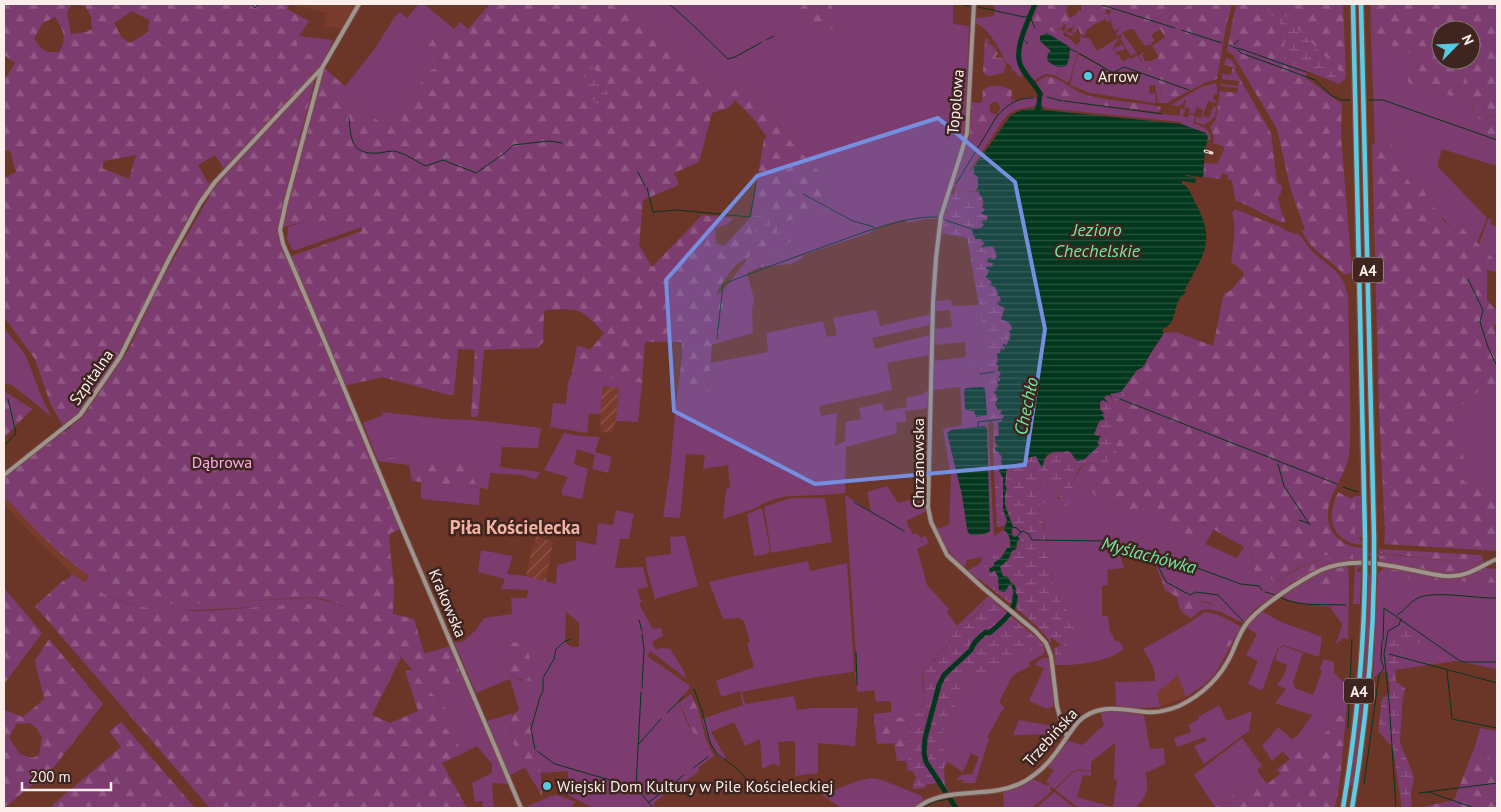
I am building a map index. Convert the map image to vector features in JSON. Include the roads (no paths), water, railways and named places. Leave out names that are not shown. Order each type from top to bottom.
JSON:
[{"type":"highway","name":"A4","points":[[1343,808],[1359,692],[1364,617],[1366,537],[1353,4]]},
{"type":"highway","name":"A4","points":[[1352,808],[1367,691],[1372,634],[1374,573],[1361,4]]},
{"type":"street","points":[[322,68],[358,4]]},
{"type":"street","name":"Topolowa","points":[[939,228],[966,133],[974,4]]},
{"type":"street","name":"Szpitalna","points":[[4,475],[80,415],[126,347],[170,257],[200,203],[215,182],[322,68]]},
{"type":"street","name":"Krakowska","points":[[322,68],[286,202],[280,230],[282,244],[522,808]]},
{"type":"street","name":"Chrzanowska","points":[[939,228],[933,303],[928,501],[931,522],[947,555],[1041,637],[1050,650],[1055,698],[1063,729],[1068,736]]},
{"type":"street","name":"Trzebińska","points":[[917,808],[929,801],[944,796],[999,790],[1025,781],[1044,767],[1082,718],[1095,711],[1114,708],[1160,712],[1180,705],[1200,693],[1222,672],[1242,631],[1258,611],[1310,576],[1330,567],[1360,562],[1449,577],[1470,573],[1497,559]]},
{"type":"water","points":[[1047,33],[1070,47],[1066,66],[1056,66],[1047,60],[1048,53],[1051,51],[1040,41],[1040,36]]},
{"type":"water","name":"Jezioro Chechelskie","points":[[1036,106],[1042,107],[1044,110],[1181,124],[1206,133],[1208,137],[1203,177],[1184,175],[1196,178],[1195,183],[1182,181],[1182,184],[1190,191],[1202,216],[1206,238],[1202,258],[1184,291],[1186,292],[1179,301],[1172,321],[1162,330],[1164,333],[1143,367],[1137,370],[1121,392],[1110,394],[1112,398],[1108,395],[1105,396],[1104,398],[1109,403],[1103,400],[1100,402],[1100,409],[1104,414],[1101,414],[1105,419],[1099,421],[1094,435],[1101,436],[1097,442],[1099,445],[1083,460],[1077,461],[1070,452],[1066,451],[1047,455],[1043,467],[1036,456],[1026,458],[1024,462],[1007,466],[1005,505],[1013,527],[1012,534],[1014,537],[1018,536],[1020,540],[1017,542],[1016,549],[1012,551],[1008,560],[1000,567],[1003,576],[1008,577],[1011,583],[1014,584],[1016,589],[1015,602],[1012,586],[1009,585],[1005,592],[999,591],[998,577],[995,571],[990,573],[989,569],[1002,557],[1007,548],[1010,548],[1009,536],[1004,530],[1007,520],[1003,510],[1003,478],[999,471],[1000,466],[1003,466],[1001,462],[1002,457],[995,448],[998,446],[995,442],[995,436],[999,434],[998,423],[1002,421],[1004,415],[1000,414],[1002,410],[998,410],[995,403],[998,399],[994,393],[999,385],[997,383],[1000,381],[1000,378],[998,378],[1001,373],[998,371],[999,366],[996,363],[998,362],[997,353],[1000,353],[1001,348],[1004,350],[1003,344],[1007,345],[1010,336],[1009,331],[1012,329],[1009,323],[1001,319],[1005,308],[997,304],[997,302],[1001,301],[1000,296],[997,296],[998,293],[995,287],[990,285],[991,281],[986,278],[990,270],[986,269],[987,266],[991,267],[994,263],[987,262],[988,258],[994,259],[997,257],[995,250],[992,246],[980,248],[985,243],[981,241],[982,239],[975,239],[973,235],[972,229],[981,228],[984,225],[981,221],[987,220],[988,216],[980,213],[985,209],[982,207],[983,202],[979,194],[980,192],[976,190],[978,188],[978,177],[974,174],[974,167],[1011,115],[1022,110],[1034,109]]},
{"type":"water","points":[[982,387],[985,389],[987,415],[976,417],[974,411],[966,410],[965,408],[964,390],[966,388]]},
{"type":"water","points":[[984,426],[987,429],[990,531],[974,535],[969,534],[967,529],[962,495],[947,433],[951,430]]},
{"type":"waterway","points":[[251,4],[255,8],[259,4]]},
{"type":"waterway","points":[[669,4],[728,59],[762,42]]},
{"type":"waterway","points":[[958,4],[969,6]]},
{"type":"waterway","name":"Chechło","points":[[1035,4],[1023,34],[1019,57],[1022,68],[1040,94],[1038,111]]},
{"type":"waterway","points":[[1099,4],[1175,28]]},
{"type":"waterway","points":[[978,7],[1024,17],[1031,15]]},
{"type":"waterway","name":"Chechło","points":[[1030,17],[1035,28]]},
{"type":"waterway","points":[[1181,30],[1222,43]]},
{"type":"waterway","points":[[766,40],[774,36]]},
{"type":"waterway","points":[[1234,45],[1238,40]]},
{"type":"waterway","points":[[1025,41],[1028,44]]},
{"type":"waterway","points":[[1229,45],[1241,53],[1315,80],[1332,96],[1341,100],[1350,100]]},
{"type":"waterway","points":[[1238,48],[1306,72]]},
{"type":"waterway","points":[[1070,49],[1077,52]]},
{"type":"waterway","points":[[1080,54],[1113,73],[1124,67],[1189,90]]},
{"type":"waterway","points":[[1047,97],[1062,101]]},
{"type":"waterway","points":[[956,184],[997,116],[1013,102],[1033,98]]},
{"type":"waterway","points":[[1369,100],[1383,100],[1497,140]]},
{"type":"waterway","points":[[1064,101],[1162,114]]},
{"type":"waterway","points":[[349,118],[352,139],[358,149],[370,153],[396,151],[426,166],[443,160],[476,173],[505,153],[513,145],[549,141],[562,143]]},
{"type":"waterway","points":[[638,172],[645,186]]},
{"type":"waterway","points":[[647,188],[653,212],[677,210],[750,217],[756,184]]},
{"type":"waterway","points":[[803,194],[853,221],[874,227]]},
{"type":"waterway","points":[[717,339],[723,284],[885,225],[911,219],[937,217]]},
{"type":"waterway","points":[[945,220],[972,229]]},
{"type":"waterway","points":[[1468,279],[1483,310],[1480,322],[1488,347],[1497,366]]},
{"type":"waterway","points":[[980,374],[994,372]]},
{"type":"waterway","points":[[4,446],[16,433],[8,399]]},
{"type":"waterway","points":[[1120,399],[1337,484]]},
{"type":"waterway","points":[[978,427],[978,422],[1003,419]]},
{"type":"waterway","points":[[64,431],[70,427]]},
{"type":"waterway","points":[[47,444],[61,433]]},
{"type":"waterway","points":[[1278,464],[1284,486],[1310,525]]},
{"type":"waterway","points":[[1343,487],[1358,492]]},
{"type":"waterway","points":[[854,502],[904,531]]},
{"type":"waterway","points":[[1299,520],[1308,523]]},
{"type":"waterway","name":"Myślachówka","points":[[1012,527],[1017,528],[1020,532],[1023,531],[1029,534],[1032,540],[1107,541],[1156,553],[1241,584],[1259,586],[1262,590]]},
{"type":"waterway","name":"Myślachówka","points":[[1018,536],[1021,532]]},
{"type":"waterway","points":[[1136,551],[1145,558],[1156,562],[1166,582],[1190,595],[1196,592],[1218,595],[1243,621]]},
{"type":"waterway","points":[[1286,589],[1297,581]]},
{"type":"waterway","name":"Myślachówka","points":[[1265,592],[1276,595]]},
{"type":"waterway","points":[[1397,615],[1415,600],[1425,596],[1445,595],[1497,598]]},
{"type":"waterway","name":"Chechło","points":[[956,808],[926,762],[924,753],[925,738],[939,685],[944,675],[971,650],[977,640],[986,632],[989,633],[998,626],[1006,617],[1013,607],[1015,596]]},
{"type":"waterway","name":"Myślachówka","points":[[1281,598],[1304,604],[1346,605]]},
{"type":"waterway","name":"Myślachówka","points":[[1384,608],[1460,661],[1497,662]]},
{"type":"waterway","points":[[1383,640],[1384,609]]},
{"type":"waterway","points":[[1396,808],[1384,654],[1388,631],[1399,625],[1401,619]]},
{"type":"waterway","points":[[639,620],[642,631]]},
{"type":"waterway","points":[[642,634],[644,649],[642,688]]},
{"type":"waterway","points":[[564,642],[571,639]]},
{"type":"waterway","points":[[1348,728],[1352,639]]},
{"type":"waterway","points":[[1364,784],[1379,675],[1384,668],[1381,660],[1382,641]]},
{"type":"waterway","points":[[543,678],[554,659],[556,649],[563,643]]},
{"type":"waterway","points":[[856,652],[857,685]]},
{"type":"waterway","points":[[1389,654],[1497,683]]},
{"type":"waterway","points":[[1447,671],[1452,719],[1497,728]]},
{"type":"waterway","points":[[535,749],[531,729],[543,691],[543,679]]},
{"type":"waterway","points":[[694,689],[710,742],[717,754],[736,768],[755,788]]},
{"type":"waterway","points":[[641,692],[636,787],[653,808]]},
{"type":"waterway","points":[[667,713],[683,697]]},
{"type":"waterway","points":[[485,718],[494,740]]},
{"type":"waterway","points":[[639,744],[661,719]]},
{"type":"waterway","points":[[537,751],[555,764],[634,787]]},
{"type":"waterway","points":[[693,768],[708,757]]},
{"type":"waterway","points":[[669,787],[684,775]]},
{"type":"waterway","points":[[1419,793],[1497,783]]},
{"type":"waterway","points":[[649,802],[665,790]]},
{"type":"waterway","points":[[1428,792],[1475,808]]},
{"type":"waterway","points":[[922,808],[937,801],[951,799]]},
{"type":"railway","points":[[1205,151],[1212,153]]},
{"type":"place","name":"Arrow","points":[[1088,76]]},
{"type":"place","name":"Wiejski Dom Kultury w Pile Kościeleckiej","points":[[547,786]]},
{"type":"district","name":"Piła Kościelecka","points":[[515,527]]},
{"type":"park label","name":"Dąbrowa","points":[[222,462]]}]
